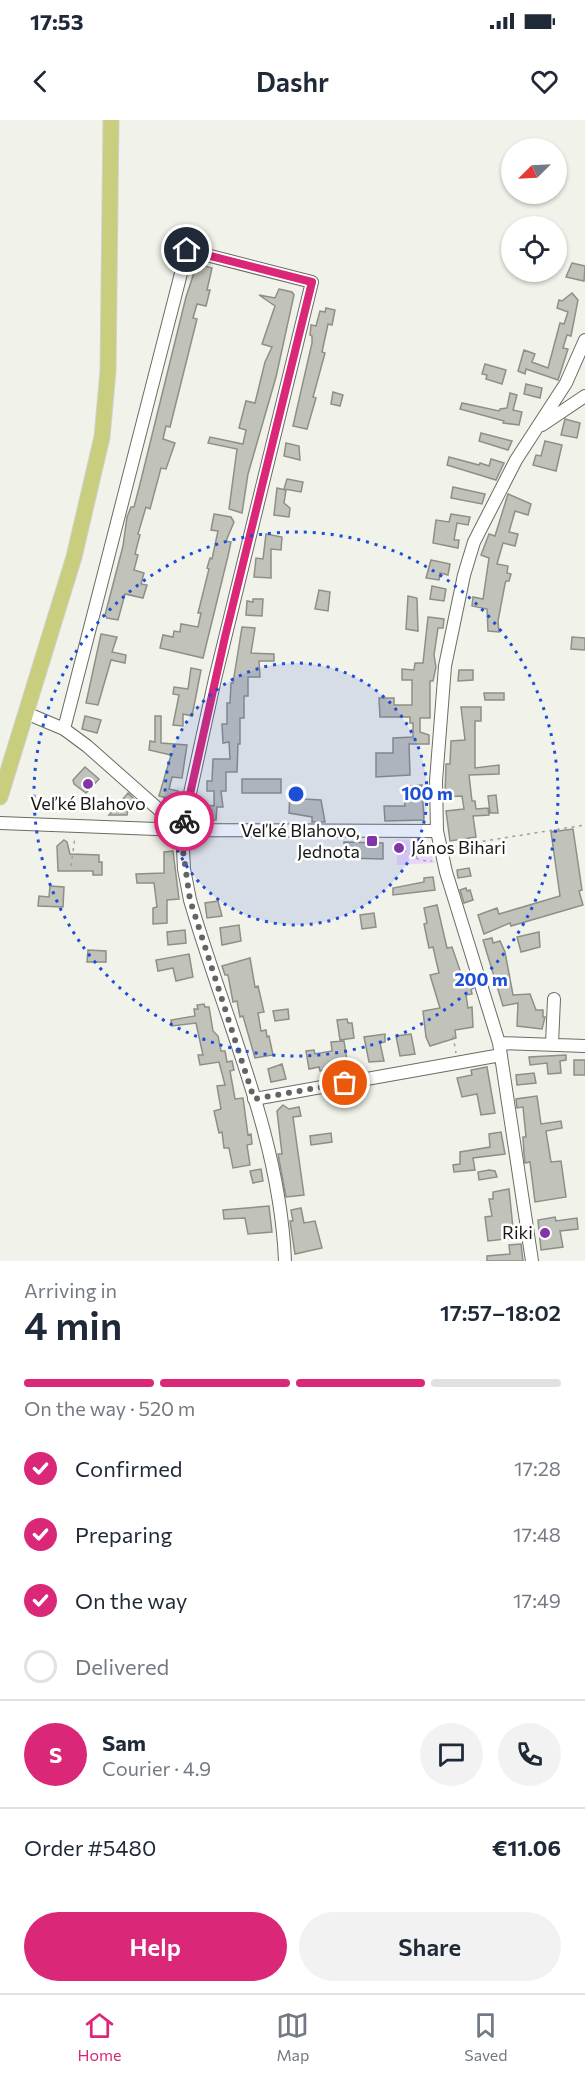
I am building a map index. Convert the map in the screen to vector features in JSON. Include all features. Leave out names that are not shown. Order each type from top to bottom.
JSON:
[{"type":"main road","points":[[0,797],[74,557],[102,437],[108,362],[111,120]]},
{"type":"street","points":[[64,729],[187,250],[312,282],[229,622],[182,830],[184,868],[190,900],[254,1099],[278,1202],[285,1261]]},
{"type":"street","points":[[532,1261],[500,1049],[449,881],[437,831],[436,781],[441,700],[453,619],[474,542],[498,492],[566,384],[585,340]]},
{"type":"street","points":[[538,428],[585,396]]},
{"type":"street","points":[[26,713],[64,729],[127,779],[182,830]]},
{"type":"street","points":[[0,823],[182,830],[437,831]]},
{"type":"street","points":[[552,1044],[554,999]]},
{"type":"street","points":[[254,1099],[458,1062],[500,1049],[552,1044],[585,1046]]},
{"type":"path","points":[[448,847],[585,825]]},
{"type":"path","points":[[71,866],[75,832]]},
{"type":"path","points":[[399,838],[404,851],[425,861],[435,860]]},
{"type":"path","points":[[416,857],[425,842]]},
{"type":"path","points":[[453,1036],[458,1062]]},
{"type":"shaded area","points":[[396,839],[414,840],[426,844],[435,863],[397,865]]},
{"type":"building","points":[[572,263],[585,266],[584,281],[567,277]]},
{"type":"building","points":[[197,264],[212,268],[207,290],[210,290],[206,306],[197,304],[193,318],[197,319],[170,427],[166,426],[163,439],[175,443],[166,469],[161,468],[150,509],[146,507],[138,534],[140,535],[135,554],[138,555],[134,570],[144,573],[141,584],[147,585],[143,598],[125,594],[118,620],[107,618],[105,615],[123,546],[127,517],[131,507],[134,507],[186,297]]},
{"type":"building","points":[[279,289],[292,292],[294,295],[276,377],[248,474],[242,513],[229,509],[237,449],[208,443],[210,437],[243,444],[246,430],[239,428],[246,401],[255,403],[265,362],[272,347],[262,344],[275,306],[259,295],[275,298]]},
{"type":"building","points":[[572,293],[578,300],[571,336],[567,335],[563,348],[568,349],[558,380],[526,369],[525,374],[518,371],[524,350],[535,354],[532,362],[548,368],[560,323],[564,324],[568,312],[557,308],[559,300],[562,301]]},
{"type":"building","points":[[326,308],[335,310],[332,325],[328,324],[322,352],[325,353],[313,397],[316,398],[307,429],[293,426],[312,343],[311,325],[316,326],[320,311],[325,312]]},
{"type":"building","points":[[485,364],[506,370],[502,384],[486,379],[487,375],[482,374]]},
{"type":"building","points":[[526,384],[542,388],[540,398],[524,394]]},
{"type":"building","points":[[333,392],[343,395],[340,406],[331,404]]},
{"type":"building","points":[[510,393],[517,395],[513,410],[522,412],[519,425],[503,423],[504,421],[460,409],[462,403],[499,411],[507,408]]},
{"type":"building","points":[[565,419],[580,423],[577,438],[561,435]]},
{"type":"building","points":[[481,433],[512,441],[508,450],[479,441]]},
{"type":"building","points":[[545,441],[562,445],[556,471],[533,465],[536,455],[541,456]]},
{"type":"building","points":[[286,443],[299,446],[300,460],[284,456]]},
{"type":"building","points":[[449,457],[479,465],[480,463],[489,466],[491,459],[504,463],[496,480],[447,465]]},
{"type":"building","points":[[287,479],[303,482],[301,492],[284,489]]},
{"type":"building","points":[[453,487],[485,494],[482,504],[451,498]]},
{"type":"building","points":[[277,488],[286,490],[284,503],[290,508],[289,517],[274,515]]},
{"type":"building","points":[[508,494],[531,504],[528,515],[515,511],[509,532],[518,534],[515,546],[503,543],[497,564],[508,566],[507,573],[511,574],[509,581],[505,584],[498,621],[499,632],[488,631],[487,609],[472,606],[473,597],[483,599],[489,558],[481,555],[489,534],[495,536]]},
{"type":"building","points":[[214,514],[231,517],[234,522],[226,541],[231,542],[203,658],[160,648],[163,635],[173,637],[174,631],[180,632],[181,624],[198,627],[201,613],[198,613],[209,569],[207,568],[210,558],[212,559],[218,531],[211,530]]},
{"type":"building","points":[[451,514],[470,517],[468,525],[457,523],[454,540],[459,540],[458,548],[433,543],[436,520],[449,522]]},
{"type":"building","points":[[266,534],[282,537],[281,550],[271,549],[271,578],[254,577],[256,558],[263,559]]},
{"type":"building","points":[[431,560],[450,564],[448,575],[440,573],[439,580],[426,578]]},
{"type":"building","points":[[432,586],[446,589],[444,601],[430,599]]},
{"type":"building","points":[[319,590],[330,592],[328,611],[315,609]]},
{"type":"building","points":[[408,596],[417,598],[418,631],[406,629]]},
{"type":"building","points":[[253,599],[263,599],[262,616],[246,615],[247,601],[253,602]]},
{"type":"building","points":[[428,617],[444,619],[443,628],[438,628],[434,655],[436,667],[433,681],[430,681],[430,718],[420,718],[420,732],[429,735],[429,744],[409,744],[410,775],[376,777],[376,753],[393,753],[393,738],[413,737],[413,723],[410,723],[410,717],[380,717],[379,698],[394,698],[394,705],[412,705],[412,680],[402,680],[402,669],[414,670],[415,663],[423,663]]},
{"type":"building","points":[[242,627],[255,628],[251,653],[274,654],[274,661],[259,661],[260,677],[248,677],[248,696],[244,696],[244,718],[240,718],[237,772],[226,772],[226,791],[221,791],[223,807],[217,807],[216,820],[194,819],[196,804],[214,806],[214,791],[207,791],[207,781],[212,781],[213,759],[230,759],[229,742],[223,743],[222,724],[227,724],[227,703],[230,703],[231,683],[233,683]]},
{"type":"building","points":[[101,634],[117,637],[112,652],[126,655],[125,663],[111,660],[98,705],[86,703]]},
{"type":"building","points":[[572,637],[585,638],[585,650],[571,649]]},
{"type":"building","points":[[191,668],[201,670],[192,716],[183,714],[183,726],[173,725],[179,695],[173,694],[174,687],[188,689]]},
{"type":"building","points":[[459,670],[473,670],[473,680],[458,681]]},
{"type":"building","points":[[484,693],[504,693],[504,700],[485,700]]},
{"type":"building","points":[[461,707],[481,707],[481,721],[475,721],[475,768],[499,765],[499,774],[469,775],[472,801],[475,801],[476,809],[488,808],[489,815],[473,816],[476,837],[450,841],[446,811],[464,809],[462,796],[445,797],[446,764],[450,764],[451,741],[465,740]]},
{"type":"building","points":[[85,716],[101,720],[97,733],[82,729]]},
{"type":"building","points":[[155,716],[161,716],[161,743],[187,745],[182,778],[172,777],[169,789],[178,791],[176,800],[159,796],[171,755],[149,750],[150,741],[155,742]]},
{"type":"building","points":[[85,767],[99,779],[86,793],[74,784],[73,780]]},
{"type":"building","points":[[242,779],[281,779],[281,793],[242,793]]},
{"type":"building","points":[[422,785],[424,820],[385,821],[384,806],[405,806],[404,792],[411,791],[410,786]]},
{"type":"building","points":[[290,791],[305,794],[304,799],[321,800],[325,822],[312,822],[312,817],[289,813]]},
{"type":"building","points":[[128,793],[135,800],[129,806],[127,815],[109,815]]},
{"type":"building","points":[[496,795],[498,813],[490,813],[488,796]]},
{"type":"building","points":[[573,829],[582,890],[579,891],[583,905],[511,926],[510,923],[484,934],[478,915],[497,908],[499,914],[560,896],[551,832]]},
{"type":"building","points":[[64,840],[67,842],[70,854],[99,855],[99,862],[102,862],[102,875],[93,875],[93,871],[58,871],[57,846]]},
{"type":"building","points":[[344,842],[383,843],[383,859],[344,858]]},
{"type":"building","points":[[173,851],[179,899],[167,900],[167,923],[153,924],[153,908],[157,907],[154,883],[137,883],[136,874],[164,873],[164,852]]},
{"type":"building","points":[[469,868],[471,876],[458,878],[457,870]]},
{"type":"building","points":[[433,877],[435,890],[393,895],[393,888],[424,882],[424,878]]},
{"type":"building","points":[[50,886],[64,887],[63,907],[38,906],[39,896],[49,897]]},
{"type":"building","points":[[466,888],[467,891],[470,890],[473,900],[464,903],[460,890]]},
{"type":"building","points":[[218,901],[222,916],[207,918],[205,903]]},
{"type":"building","points":[[437,905],[447,948],[452,947],[465,985],[470,984],[472,994],[466,995],[468,1008],[472,1007],[473,1027],[455,1030],[456,1038],[430,1046],[426,1037],[423,1011],[440,1008],[430,975],[439,973],[433,947],[429,948],[424,924],[427,923],[424,908]]},
{"type":"building","points":[[374,913],[376,927],[362,929],[360,915]]},
{"type":"building","points":[[239,925],[241,941],[222,945],[220,928]]},
{"type":"building","points":[[185,930],[186,943],[168,945],[167,932]]},
{"type":"building","points":[[539,932],[540,947],[521,952],[517,937]]},
{"type":"building","points":[[492,938],[493,943],[500,941],[505,952],[513,995],[530,994],[536,1010],[543,1010],[543,1017],[545,1017],[542,1029],[517,1026],[518,1003],[503,1006],[483,940]]},
{"type":"building","points":[[88,950],[106,951],[106,962],[87,962]]},
{"type":"building","points":[[189,954],[193,977],[176,981],[173,968],[158,971],[156,960]]},
{"type":"building","points":[[250,958],[255,987],[258,986],[264,1012],[258,1013],[261,1031],[266,1030],[267,1037],[269,1036],[273,1055],[255,1058],[243,1016],[240,1017],[237,1001],[233,1002],[228,975],[225,975],[222,966]]},
{"type":"building","points":[[204,1004],[205,1007],[209,1007],[213,1031],[218,1036],[221,1051],[225,1051],[227,1062],[232,1061],[234,1070],[230,1071],[235,1099],[243,1098],[248,1135],[251,1134],[252,1144],[247,1145],[250,1165],[233,1168],[229,1148],[224,1148],[222,1132],[219,1133],[214,1111],[221,1109],[217,1086],[225,1085],[219,1062],[200,1065],[198,1055],[203,1055],[196,1023],[172,1026],[171,1020],[195,1016],[194,1009],[198,1009],[197,1005]]},
{"type":"building","points":[[288,1009],[289,1019],[275,1021],[273,1011]]},
{"type":"building","points":[[347,1019],[348,1023],[352,1023],[354,1038],[340,1040],[337,1020]]},
{"type":"building","points":[[385,1034],[385,1042],[380,1043],[384,1061],[369,1062],[364,1037]]},
{"type":"building","points":[[411,1034],[415,1054],[400,1056],[396,1036]]},
{"type":"building","points":[[344,1041],[348,1067],[320,1071],[319,1067],[309,1069],[306,1051],[314,1050],[315,1054],[332,1051],[331,1042]]},
{"type":"building","points":[[566,1055],[566,1060],[560,1061],[561,1073],[548,1074],[547,1063],[530,1065],[529,1057]]},
{"type":"building","points":[[574,1060],[585,1060],[585,1075],[574,1075]]},
{"type":"building","points":[[282,1064],[286,1079],[271,1082],[268,1069]]},
{"type":"building","points":[[487,1067],[495,1113],[481,1115],[477,1094],[462,1097],[457,1078],[472,1075],[471,1070]]},
{"type":"building","points":[[534,1073],[536,1083],[517,1085],[516,1075]]},
{"type":"building","points":[[537,1096],[541,1124],[561,1121],[562,1128],[546,1131],[551,1162],[561,1161],[566,1197],[535,1202],[530,1162],[525,1163],[523,1137],[526,1137],[523,1107],[517,1108],[516,1099]]},
{"type":"building","points":[[283,1105],[289,1109],[299,1107],[301,1116],[293,1117],[304,1195],[286,1197],[278,1154],[282,1154],[277,1111]]},
{"type":"building","points":[[501,1132],[505,1154],[473,1158],[475,1170],[454,1172],[453,1165],[460,1164],[460,1152],[490,1147],[489,1134]]},
{"type":"building","points":[[331,1133],[332,1142],[311,1145],[310,1136]]},
{"type":"building","points":[[261,1169],[263,1181],[253,1183],[250,1171]]},
{"type":"building","points":[[495,1171],[497,1177],[479,1180],[478,1172]]},
{"type":"building","points":[[509,1189],[514,1238],[488,1241],[485,1217],[492,1216],[489,1199],[493,1199],[493,1192]]},
{"type":"building","points":[[269,1206],[272,1232],[248,1234],[245,1218],[224,1219],[223,1210]]},
{"type":"building","points":[[301,1208],[304,1223],[315,1221],[322,1248],[295,1254],[290,1221],[293,1221],[291,1210]]},
{"type":"building","points":[[555,1217],[556,1221],[577,1218],[578,1229],[560,1231],[563,1247],[541,1250],[538,1220]]},
{"type":"building","points":[[521,1244],[523,1261],[487,1261],[487,1256],[510,1254],[509,1245]]},
{"type":"way so far","points":[[184,821],[183,851],[190,900],[203,945],[245,1065],[254,1099],[345,1083]]},
{"type":"place","name":"Veľké Blahovo","points":[[88,784]]},
{"type":"place","name":"Veľké Blahovo, Jednota","points":[[372,841]]},
{"type":"place","name":"János Bihari","points":[[399,848]]},
{"type":"place","name":"Riki","points":[[545,1233]]},
{"type":"route","points":[[184,821],[215,679],[312,282],[187,250]]}]
